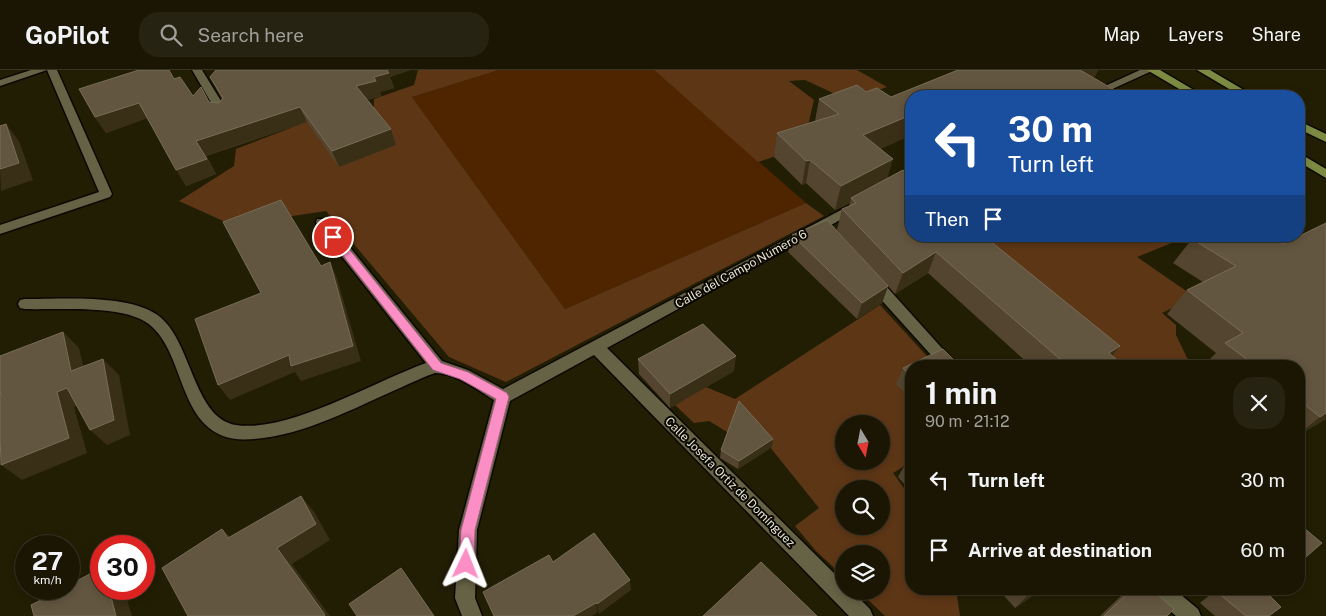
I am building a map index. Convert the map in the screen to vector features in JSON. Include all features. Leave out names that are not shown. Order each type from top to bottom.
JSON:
[{"type":"main road","points":[[1150,70],[1188,90]]},
{"type":"main road","points":[[1202,70],[1238,90]]},
{"type":"main road","points":[[1305,128],[1326,140]]},
{"type":"main road","points":[[1305,161],[1326,174]]},
{"type":"street","points":[[0,83],[42,70]]},
{"type":"street","points":[[0,230],[106,194],[52,70]]},
{"type":"street","points":[[197,70],[223,114]]},
{"type":"street","points":[[1102,90],[1150,70]]},
{"type":"street","name":"Calle del Campo Número 6","points":[[503,397],[825,229],[871,198]]},
{"type":"street","points":[[322,222],[437,366],[464,375],[503,397],[468,530],[465,598],[472,616]]},
{"type":"street","points":[[860,267],[945,360]]},
{"type":"street","points":[[25,304],[118,308],[139,312],[153,319],[165,331],[206,416],[216,425],[227,431],[237,433],[265,432],[294,424],[437,366]]},
{"type":"street","name":"Calle Josefa Ortiz de Domínguez","points":[[596,348],[863,616]]},
{"type":"street","points":[[1167,595],[1191,616]]},
{"type":"shaded area","points":[[418,70],[499,70],[412,97],[565,309],[806,203],[824,216],[506,382],[449,357],[326,211],[232,225],[179,201],[234,166],[236,149],[319,117],[374,127],[374,99],[414,85]]},
{"type":"shaded area","points":[[499,70],[654,70],[806,203],[565,309],[412,97]]},
{"type":"shaded area","points":[[654,70],[857,70],[887,87],[848,100],[805,80],[789,81],[814,100],[803,147],[758,162]]},
{"type":"shaded area","points":[[959,242],[1174,242],[1137,257],[1195,297],[1162,313],[1176,325],[1176,335],[1188,360],[1104,360]]},
{"type":"shaded area","points":[[880,305],[930,360],[905,360],[905,466],[893,473],[905,490],[905,595],[957,595],[960,616],[885,616],[868,600],[890,600],[890,545],[835,545],[835,569],[816,551],[795,526],[819,508],[757,431],[729,433],[709,421],[694,423],[675,405],[706,387],[735,399]]},
{"type":"building","points":[[139,70],[169,70],[174,79],[180,77],[193,96],[201,87],[209,102],[219,103],[223,98],[210,77],[216,70],[387,70],[389,73],[374,77],[376,81],[356,86],[391,129],[332,151],[300,107],[196,141],[207,159],[176,170],[139,103],[95,117],[79,89]]},
{"type":"building","points":[[958,70],[1080,70],[1115,90],[908,90]]},
{"type":"building","points":[[857,85],[866,92],[877,88],[891,97],[905,91],[905,118],[863,135],[893,159],[841,186],[810,160],[806,161],[777,133],[839,114],[819,99]]},
{"type":"building","points":[[6,124],[19,163],[0,169],[0,126]]},
{"type":"building","points":[[903,170],[905,172],[905,242],[991,242],[1120,346],[1109,353],[1117,360],[1061,360],[936,252],[903,273],[842,209],[856,203],[851,198]]},
{"type":"building","points":[[281,200],[321,266],[330,262],[353,346],[291,366],[289,355],[218,385],[195,319],[261,293],[223,222]]},
{"type":"building","points":[[827,220],[888,286],[862,303],[792,235]]},
{"type":"building","points":[[1326,223],[1326,413],[1320,417],[1305,405],[1305,360],[1248,360],[1225,343],[1243,333],[1187,290],[1236,266],[1197,242],[1280,242],[1283,244],[1287,242],[1305,242],[1305,233]]},
{"type":"building","points":[[703,324],[736,356],[670,394],[638,359]]},
{"type":"building","points":[[63,332],[71,371],[103,359],[114,420],[90,430],[67,388],[57,392],[69,438],[1,465],[0,356]]},
{"type":"building","points":[[943,349],[954,360],[920,360]]},
{"type":"building","points":[[739,401],[773,439],[739,461],[721,450]]},
{"type":"building","points":[[301,496],[316,524],[277,548],[325,615],[188,616],[162,568],[222,529],[228,538]]},
{"type":"building","points":[[1305,529],[1322,543],[1305,558]]},
{"type":"building","points":[[594,533],[630,580],[597,604],[573,616],[494,616],[483,592],[549,555],[553,562]]},
{"type":"building","points":[[761,562],[817,616],[703,616]]},
{"type":"building","points":[[401,568],[434,616],[357,616],[349,604]]},
{"type":"building","points":[[90,574],[90,600],[112,600],[116,616],[34,616],[31,605],[41,600],[80,600],[80,579]]},
{"type":"building","points":[[1126,595],[1158,595],[1174,609],[1167,616],[1104,616]]},
{"type":"building","points":[[1221,595],[1269,595],[1281,607],[1269,616],[1246,616]]},
{"type":"route","points":[[333,237],[437,366],[464,375],[503,397],[468,530],[466,564]]}]
